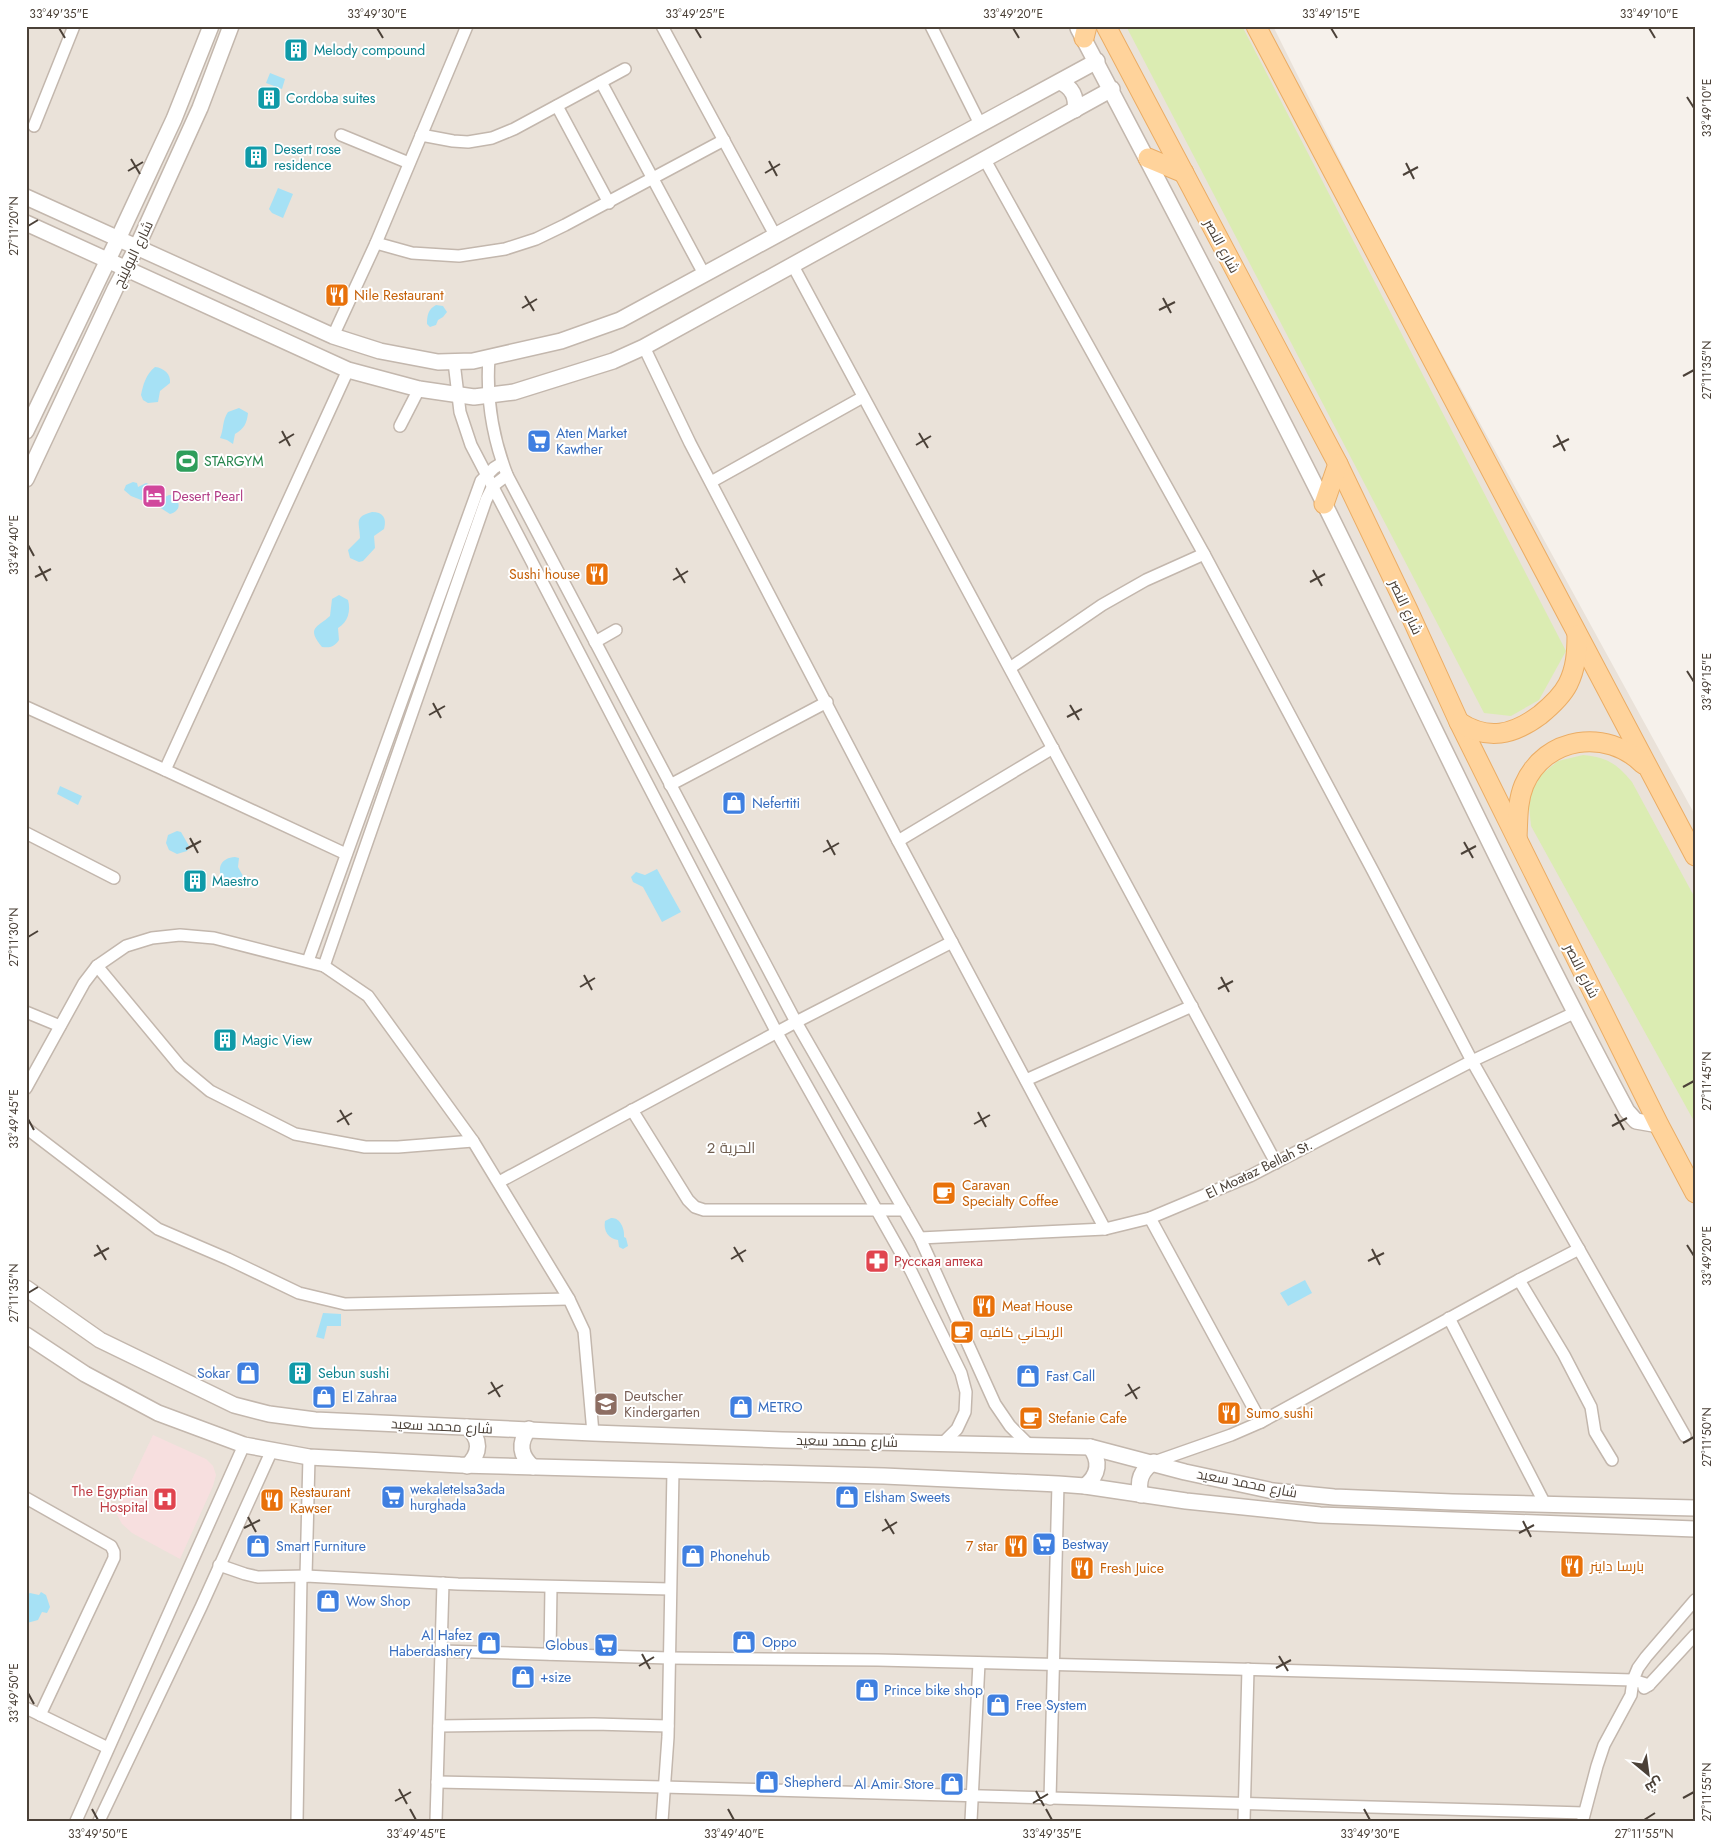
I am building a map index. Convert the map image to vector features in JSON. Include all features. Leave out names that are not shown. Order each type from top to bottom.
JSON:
[{"type":"main road","name":"شارع النصر","points":[[1106,26],[1338,464],[1408,610],[1458,722],[1659,1125],[1695,1193]]},
{"type":"main road","points":[[1256,26],[1695,856]]},
{"type":"main road","points":[[1148,158],[1184,173]]},
{"type":"main road","points":[[1324,504],[1338,464]]},
{"type":"main road","points":[[1458,722],[1476,731],[1496,734],[1516,730],[1533,720],[1554,704],[1568,683],[1577,659],[1577,633]]},
{"type":"main road","points":[[1516,840],[1519,805],[1525,784],[1537,765],[1554,751],[1586,741],[1608,743],[1637,758],[1652,775]]},
{"type":"street","points":[[34,126],[74,26]]},
{"type":"street","name":"شارع البولينج","points":[[26,431],[174,119],[211,26]]},
{"type":"street","name":"شارع البولينج","points":[[26,478],[115,289],[137,247],[200,108],[231,26]]},
{"type":"street","points":[[334,336],[376,243],[467,26]]},
{"type":"street","points":[[662,26],[775,235]]},
{"type":"street","points":[[931,26],[980,124]]},
{"type":"street","points":[[1083,30],[1097,61],[1324,504],[1574,1013],[1627,1111],[1636,1121],[1659,1125]]},
{"type":"street","points":[[26,197],[334,336],[380,351],[438,362],[473,361],[560,341],[620,320],[1097,61]]},
{"type":"street","points":[[421,135],[453,142],[468,142],[492,138],[514,129],[625,69]]},
{"type":"street","points":[[601,82],[704,274]]},
{"type":"street","points":[[1060,82],[1066,84],[1073,93],[1075,110]]},
{"type":"street","points":[[26,223],[348,370],[419,389],[474,397],[514,392],[613,361],[644,347],[1112,89]]},
{"type":"street","points":[[556,106],[609,202]]},
{"type":"street","points":[[341,136],[408,163]]},
{"type":"street","points":[[376,243],[412,253],[459,256],[505,250],[536,239],[724,140]]},
{"type":"street","points":[[985,160],[1204,554],[1370,864],[1472,1061],[1685,1436]]},
{"type":"street","points":[[792,264],[1276,1163]]},
{"type":"street","points":[[644,347],[711,482],[898,841],[1105,1229]]},
{"type":"street","points":[[489,358],[488,395],[492,432],[507,475],[796,1022],[920,1238],[995,1404],[1010,1426],[1030,1446]]},
{"type":"street","points":[[454,362],[457,395],[465,429],[493,486],[777,1033],[878,1210],[911,1271],[961,1373],[966,1387],[966,1402],[962,1421],[943,1443]]},
{"type":"street","points":[[165,770],[348,370]]},
{"type":"street","points":[[400,426],[419,389]]},
{"type":"street","points":[[711,482],[863,397]]},
{"type":"street","points":[[308,961],[481,481],[502,463]]},
{"type":"street","points":[[324,966],[486,500],[493,486],[507,475]]},
{"type":"street","points":[[1010,668],[1102,605],[1146,580],[1204,554]]},
{"type":"street","points":[[595,642],[616,630]]},
{"type":"street","points":[[670,785],[827,702]]},
{"type":"street","points":[[26,707],[346,854]]},
{"type":"street","points":[[393,722],[409,725]]},
{"type":"street","points":[[898,841],[1053,748]]},
{"type":"street","points":[[26,833],[114,878]]},
{"type":"street","points":[[26,1088],[84,983],[97,966],[126,946],[152,938],[180,935],[214,938],[251,949],[324,966],[368,996],[473,1141],[569,1299],[584,1331],[593,1433]]},
{"type":"street","points":[[499,1182],[796,1022],[952,942]]},
{"type":"street","points":[[97,966],[180,1066],[210,1091],[295,1134],[365,1147],[398,1147],[473,1141]]},
{"type":"street","points":[[1026,1080],[1192,1006]]},
{"type":"street","points":[[26,1012],[60,1026]]},
{"type":"street","name":"El Moataz Bellah St.","points":[[920,1238],[1105,1229],[1150,1218],[1250,1176],[1472,1061],[1574,1013]]},
{"type":"street","points":[[632,1110],[688,1200],[695,1207],[704,1210],[904,1210]]},
{"type":"street","points":[[26,1128],[158,1229],[299,1293],[344,1304],[569,1299]]},
{"type":"street","points":[[1150,1218],[1261,1422]]},
{"type":"street","points":[[1141,1495],[1139,1480],[1147,1466],[1154,1462],[1231,1435],[1261,1422],[1449,1318],[1579,1249]]},
{"type":"street","points":[[911,1271],[932,1264]]},
{"type":"street","points":[[1519,1280],[1564,1355],[1592,1407],[1595,1432],[1612,1460]]},
{"type":"street","name":"شارع محمد سعيد","points":[[26,1288],[100,1340],[234,1405],[269,1414],[315,1420],[593,1433],[782,1440],[1090,1447],[1154,1462],[1185,1472],[1273,1490],[1325,1496],[1452,1502],[1695,1508]]},
{"type":"street","points":[[1449,1318],[1545,1504]]},
{"type":"street","name":"شارع محمد سعيد","points":[[26,1334],[85,1374],[158,1413],[244,1446],[309,1457],[467,1466],[884,1476],[1058,1484],[1320,1515],[1695,1529]]},
{"type":"street","points":[[467,1427],[474,1433],[478,1442],[478,1451],[474,1459],[467,1466]]},
{"type":"street","points":[[528,1430],[523,1436],[522,1454],[533,1467]]},
{"type":"street","points":[[76,1821],[244,1446]]},
{"type":"street","points":[[1085,1486],[1097,1472],[1096,1454],[1090,1447]]},
{"type":"street","points":[[100,1821],[202,1607],[219,1565],[272,1450]]},
{"type":"street","points":[[297,1821],[303,1577],[309,1457]]},
{"type":"street","points":[[662,1821],[668,1726],[673,1471]]},
{"type":"street","points":[[1050,1799],[1058,1484]]},
{"type":"street","points":[[26,1498],[103,1541],[111,1546],[114,1552],[114,1558],[40,1715]]},
{"type":"street","points":[[219,1565],[258,1577],[670,1589]]},
{"type":"street","points":[[436,1821],[443,1583]]},
{"type":"street","points":[[550,1654],[551,1586]]},
{"type":"street","points":[[437,1782],[1245,1804],[1583,1817],[1604,1745],[1631,1695],[1633,1680],[1646,1657],[1695,1600]]},
{"type":"street","points":[[1631,1695],[1649,1685],[1695,1635]]},
{"type":"street","points":[[441,1651],[669,1658],[878,1660],[1248,1669],[1633,1680],[1649,1685]]},
{"type":"street","points":[[971,1821],[979,1663]]},
{"type":"street","points":[[1244,1821],[1248,1669]]},
{"type":"street","points":[[26,1708],[108,1748]]},
{"type":"street","points":[[439,1726],[587,1724],[668,1726]]},
{"type":"shaded area","points":[[26,26],[1273,26],[1386,252],[1695,815],[1695,1821],[26,1821]]},
{"type":"shaded area","name":"The Egyptian Hospital","points":[[153,1435],[206,1459],[213,1466],[216,1475],[213,1486],[180,1559],[132,1533],[122,1524],[116,1513]]},
{"type":"green space","points":[[1126,26],[1242,26],[1566,651],[1539,700],[1511,716],[1484,713]]},
{"type":"green space","points":[[1583,755],[1599,758],[1611,763],[1621,770],[1632,782],[1695,898],[1695,1123],[1531,826],[1529,806],[1532,791],[1541,775],[1558,761]]},
{"type":"water","points":[[270,73],[285,79],[282,89],[266,83]]},
{"type":"water","points":[[278,188],[293,194],[283,218],[272,213],[269,209]]},
{"type":"water","points":[[436,305],[443,306],[447,312],[438,320],[436,325],[430,327],[427,324],[428,316],[431,309]]},
{"type":"water","points":[[155,367],[166,372],[170,383],[160,391],[158,402],[148,403],[143,400],[141,395],[147,376]]},
{"type":"water","points":[[239,408],[248,413],[248,417],[243,428],[235,434],[233,444],[220,438],[228,412]]},
{"type":"water","points":[[133,482],[137,483],[138,487],[146,483],[155,487],[163,498],[173,495],[178,503],[178,509],[170,514],[159,507],[131,496],[124,490],[126,485]]},
{"type":"water","points":[[372,512],[383,516],[385,522],[384,529],[374,536],[375,548],[363,561],[359,562],[350,558],[348,550],[360,538],[360,518]]},
{"type":"water","points":[[339,595],[348,600],[348,616],[338,628],[339,640],[332,646],[322,647],[315,635],[315,628],[330,616],[332,599]]},
{"type":"water","points":[[60,786],[82,796],[78,805],[57,794]]},
{"type":"water","points":[[177,831],[181,832],[189,846],[187,851],[177,854],[169,850],[166,843],[168,835]]},
{"type":"water","points":[[239,858],[238,867],[243,876],[240,880],[231,884],[222,879],[220,867],[226,859]]},
{"type":"water","points":[[657,869],[681,912],[662,922],[643,887],[633,882],[631,877],[636,872],[645,875]]},
{"type":"water","points":[[611,1218],[617,1219],[623,1227],[624,1237],[628,1246],[623,1249],[619,1247],[618,1240],[607,1234],[605,1221]]},
{"type":"water","points":[[1305,1280],[1312,1293],[1288,1306],[1280,1293]]},
{"type":"water","points":[[323,1313],[341,1314],[341,1326],[327,1326],[324,1339],[316,1337]]},
{"type":"water","points":[[41,1592],[46,1595],[50,1607],[47,1613],[42,1612],[38,1620],[27,1623],[26,1595],[30,1593],[39,1595]]},
{"type":"place","name":"Melody compound","points":[[296,50]]},
{"type":"place","name":"Cordoba suites","points":[[269,98]]},
{"type":"place","name":"Desert rose residence","points":[[256,157]]},
{"type":"place","name":"Nile Restaurant","points":[[337,295]]},
{"type":"place","name":"Aten Market Kawther","points":[[539,441]]},
{"type":"place","name":"STARGYM","points":[[187,461]]},
{"type":"place","name":"Desert Pearl","points":[[154,496]]},
{"type":"place","name":"Sushi house","points":[[597,574]]},
{"type":"place","name":"Nefertiti","points":[[734,803]]},
{"type":"place","name":"Maestro","points":[[195,881]]},
{"type":"place","name":"Magic View","points":[[225,1040]]},
{"type":"place","name":"Caravan Specialty Coffee","points":[[944,1193]]},
{"type":"place","name":"Русская аптека","points":[[877,1261]]},
{"type":"place","name":"Meat House","points":[[984,1306]]},
{"type":"place","name":"الريحاني كافيه","points":[[962,1332]]},
{"type":"place","name":"Sokar","points":[[248,1373]]},
{"type":"place","name":"Sebun sushi","points":[[300,1373]]},
{"type":"place","name":"Fast Call","points":[[1028,1376]]},
{"type":"place","name":"El Zahraa","points":[[324,1397]]},
{"type":"place","name":"Deutscher Kindergarten","points":[[606,1404]]},
{"type":"place","name":"METRO","points":[[741,1407]]},
{"type":"place","name":"Sumo sushi","points":[[1229,1413]]},
{"type":"place","name":"Stefanie Cafe","points":[[1031,1418]]},
{"type":"place","name":"wekaletelsa3ada hurghada","points":[[393,1497]]},
{"type":"place","name":"Elsham Sweets","points":[[847,1497]]},
{"type":"place","name":"The Egyptian Hospital","points":[[165,1499]]},
{"type":"place","name":"Restaurant Kawser","points":[[272,1500]]},
{"type":"place","name":"Bestway","points":[[1044,1544]]},
{"type":"place","name":"Smart Furniture","points":[[258,1546]]},
{"type":"place","name":"7 star","points":[[1016,1546]]},
{"type":"place","name":"Phonehub","points":[[693,1556]]},
{"type":"place","name":"بارسا داينر","points":[[1572,1566]]},
{"type":"place","name":"Fresh Juice","points":[[1082,1568]]},
{"type":"place","name":"Wow Shop","points":[[328,1601]]},
{"type":"place","name":"Oppo","points":[[744,1642]]},
{"type":"place","name":"Al Hafez Haberdashery","points":[[489,1643]]},
{"type":"place","name":"Globus","points":[[606,1645]]},
{"type":"place","name":"+size","points":[[523,1677]]},
{"type":"place","name":"Prince bike shop","points":[[867,1690]]},
{"type":"place","name":"Free System","points":[[998,1705]]},
{"type":"place","name":"Shepherd","points":[[767,1782]]},
{"type":"place","name":"Al Amir Store","points":[[952,1784]]},
{"type":"district","name":"الحرية 2","points":[[731,1148]]}]
